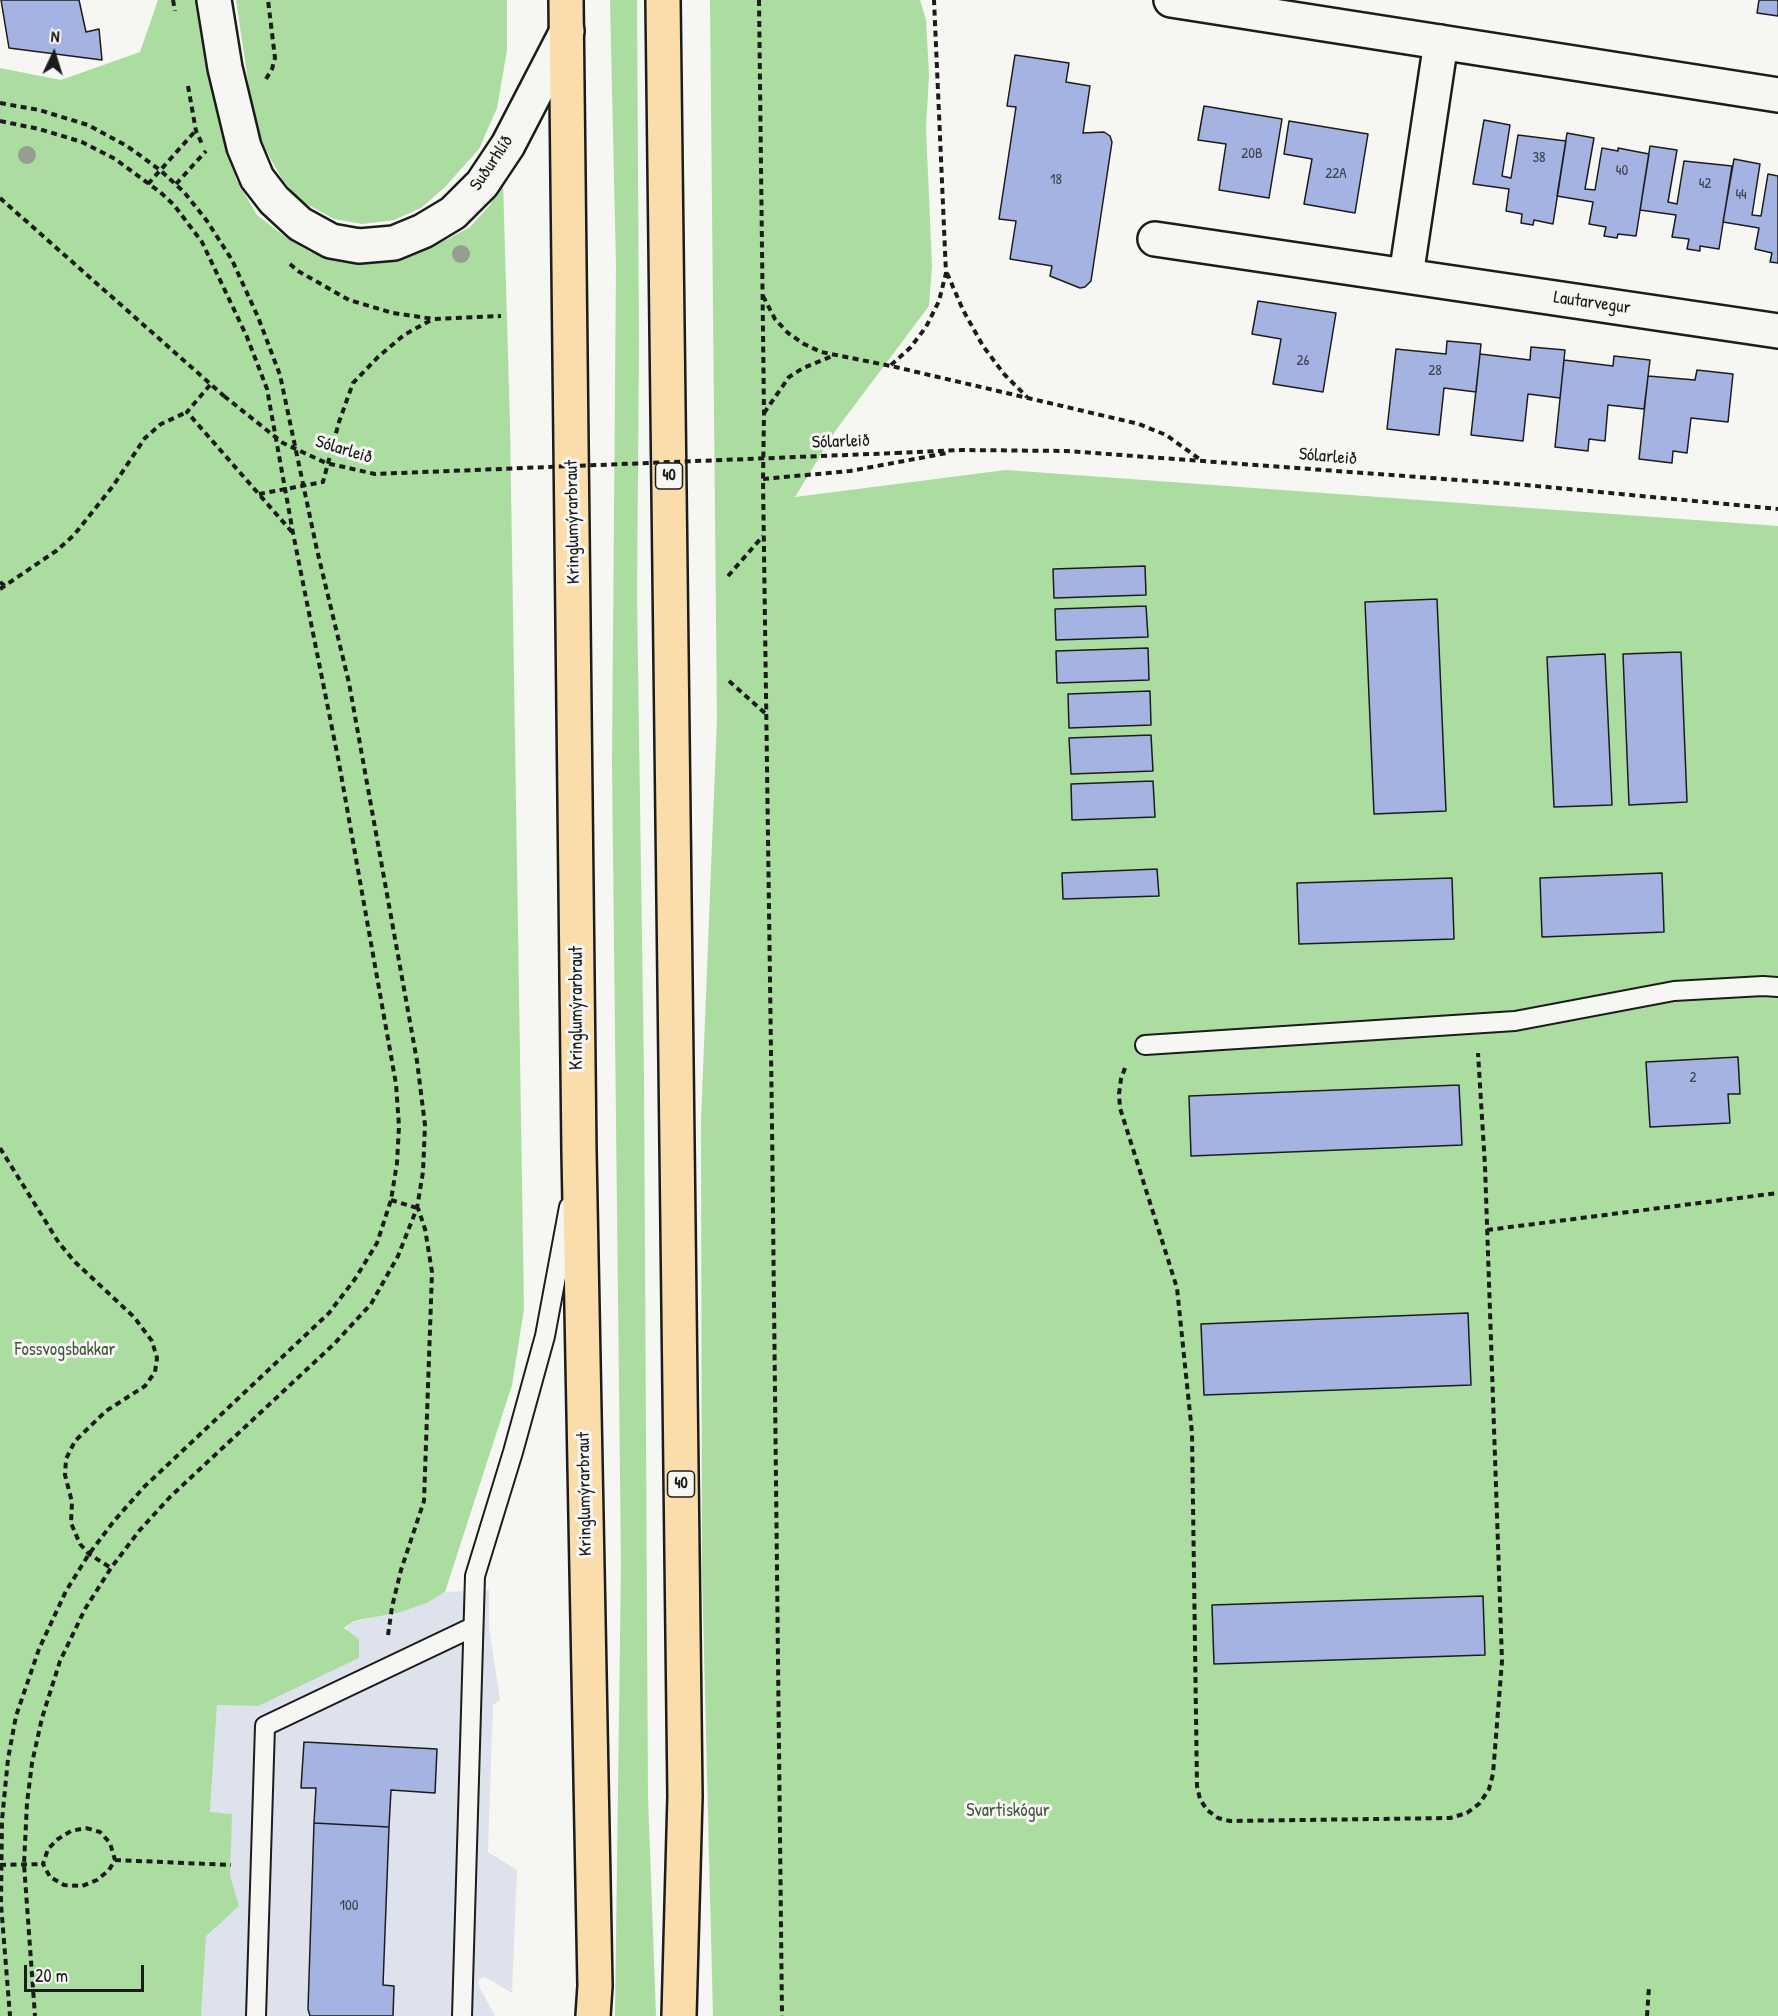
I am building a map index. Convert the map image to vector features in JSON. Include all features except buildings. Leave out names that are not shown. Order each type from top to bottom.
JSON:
[{"type":"main road","name":"40","points":[[663,0],[685,1796],[679,2016]]},
{"type":"main road","name":"Kringlumýrarbraut","points":[[567,16],[579,1152],[595,1986],[593,2016]]},
{"type":"street","name":"Suðurhlíð","points":[[214,0],[225,68],[244,147],[257,178],[274,200],[300,224],[331,241],[359,246],[394,243],[423,231],[453,213],[482,184],[508,145],[567,16]]},
{"type":"street","points":[[1171,0],[1778,95]]},
{"type":"street","points":[[1406,276],[1441,42]]},
{"type":"street","name":"Lautarvegur","points":[[1155,239],[1778,331]]},
{"type":"lane","points":[[1145,1045],[1515,1022],[1674,991],[1778,987]]},
{"type":"lane","points":[[462,2016],[475,1576],[545,1336],[579,1152]]},
{"type":"lane","points":[[256,2016],[265,1726],[473,1627]]},
{"type":"path","points":[[264,82],[272,69],[275,58],[268,0]]},
{"type":"path","points":[[759,0],[764,414],[763,536],[782,2016]]},
{"type":"path","points":[[891,366],[910,348],[926,327],[939,301],[946,273],[933,0]]},
{"type":"path","points":[[0,103],[88,125],[127,146],[160,170],[176,184],[207,221],[232,260],[258,317],[279,375],[349,683],[417,1061],[425,1125],[423,1172],[417,1208],[398,1256],[371,1304],[334,1344],[170,1497],[139,1531],[111,1568],[85,1609],[60,1661],[42,1718],[32,1763],[27,1803],[24,1864],[36,2016]]},
{"type":"path","points":[[0,121],[39,129],[82,142],[115,159],[174,205],[201,242],[247,337],[267,389],[339,763],[396,1084],[399,1126],[392,1200],[377,1243],[355,1279],[329,1312],[144,1486],[89,1554],[66,1591],[39,1649],[16,1716],[8,1760],[2,1820],[1,1904],[10,2016]]},
{"type":"path","points":[[148,184],[204,122]]},
{"type":"path","points":[[176,184],[212,144]]},
{"type":"path","name":"Sólarleið","points":[[0,198],[210,386],[283,443],[326,463],[375,474],[962,450],[1067,451],[1526,486],[1778,509]]},
{"type":"path","points":[[946,273],[983,346],[1004,374],[1028,398]]},
{"type":"path","points":[[763,295],[775,319],[788,333],[820,352],[891,366],[1139,424],[1166,435],[1202,461]]},
{"type":"path","points":[[259,494],[323,482],[339,422],[353,383],[404,335],[434,319]]},
{"type":"path","points":[[764,414],[789,377],[803,368],[835,355]]},
{"type":"path","points":[[0,589],[56,552],[74,535],[113,486],[146,438],[161,424],[187,412],[210,386]]},
{"type":"path","points":[[187,412],[293,533]]},
{"type":"path","points":[[763,478],[850,471],[962,450]]},
{"type":"path","points":[[728,576],[763,536]]},
{"type":"path","points":[[0,582],[5,586]]},
{"type":"path","points":[[729,681],[766,714]]},
{"type":"path","points":[[1145,1045],[1134,1054],[1126,1066],[1121,1079],[1119,1101],[1177,1288],[1192,1433],[1197,1786],[1200,1799],[1207,1810],[1218,1818],[1230,1821],[1450,1818],[1467,1813],[1480,1803],[1489,1789],[1493,1774],[1502,1661],[1487,1230],[1476,1025]]},
{"type":"path","points":[[0,1148],[59,1243],[75,1262],[134,1317],[152,1341],[157,1358],[155,1372],[145,1386],[106,1411],[75,1441],[66,1459],[65,1475],[72,1502],[71,1523],[80,1544],[89,1554],[111,1568]]},
{"type":"path","points":[[1487,1230],[1778,1193]]},
{"type":"path","points":[[392,1200],[417,1208]]},
{"type":"path","points":[[387,1639],[401,1570],[424,1501],[432,1272],[425,1229],[417,1208]]},
{"type":"path","points":[[87,1828],[100,1832],[110,1843],[115,1860],[109,1870],[97,1880],[82,1886],[64,1884],[50,1877],[43,1864],[48,1849],[57,1839],[71,1831],[87,1828]]},
{"type":"path","points":[[115,1860],[231,1865]]},
{"type":"path","points":[[0,1865],[43,1864]]},
{"type":"path","points":[[1647,2016],[1649,1987]]},
{"type":"shaded area","points":[[489,1590],[489,1627],[500,1700],[493,1705],[488,1852],[517,1870],[512,1993],[485,1977],[480,1978],[479,1986],[495,2016],[201,2016],[206,1935],[239,1906],[230,1875],[231,1814],[210,1813],[217,1705],[258,1706],[359,1640],[346,1630],[350,1623],[427,1603],[445,1592]]},
{"type":"green space","name":"Fossvogsbakkar","points":[[158,0],[202,0],[236,179],[257,215],[288,239],[310,252],[336,260],[365,264],[398,260],[470,227],[490,205],[503,182],[510,424],[524,1309],[512,1385],[445,1592],[427,1603],[397,1613],[352,1622],[344,1628],[359,1639],[359,1658],[258,1706],[217,1705],[210,1812],[232,1814],[230,1875],[239,1906],[206,1936],[201,2016],[0,2016],[0,68],[61,80],[140,52]]},
{"type":"green space","points":[[236,0],[507,0],[507,50],[497,108],[479,149],[445,187],[421,208],[394,220],[362,224],[334,219],[301,201],[282,179],[264,147],[254,121]]},
{"type":"green space","points":[[610,0],[637,0],[639,343],[637,596],[644,1076],[648,1797],[656,2016],[615,2016],[621,1564],[612,763],[616,266]]},
{"type":"green space","name":"Svartiskógur","points":[[710,0],[920,0],[926,20],[929,75],[926,128],[932,266],[929,306],[836,430],[795,497],[1006,470],[1778,526],[1778,2016],[713,2016],[702,1572],[701,1121],[717,719]]}]
